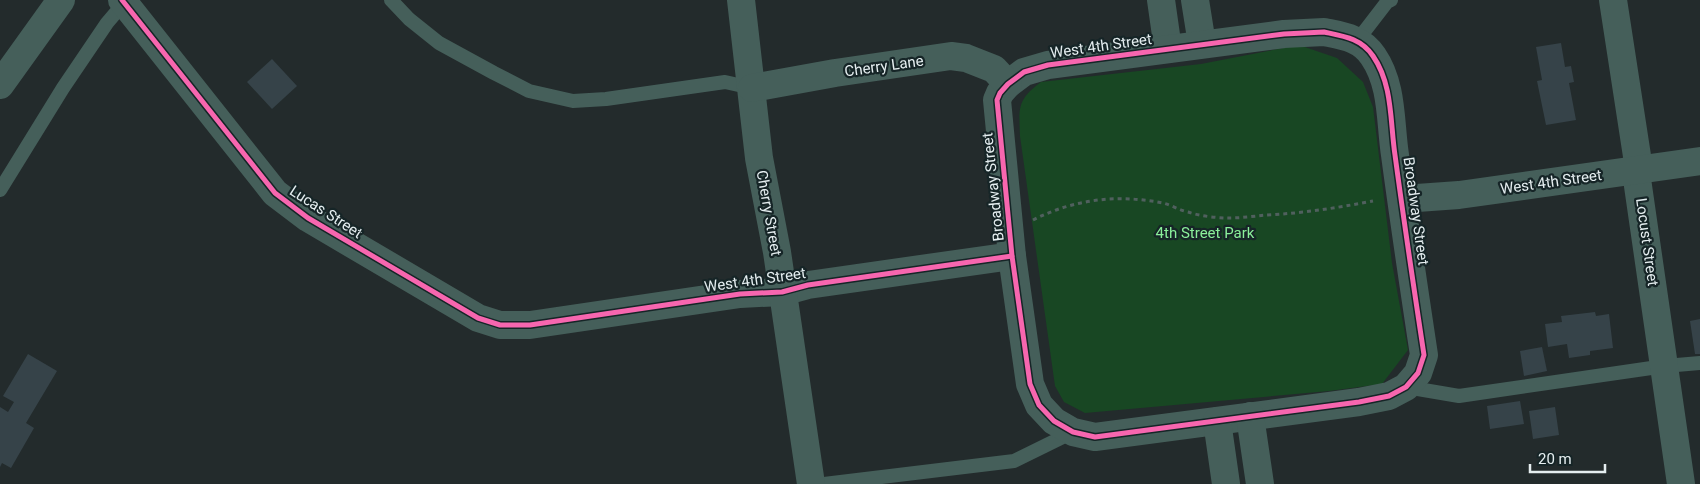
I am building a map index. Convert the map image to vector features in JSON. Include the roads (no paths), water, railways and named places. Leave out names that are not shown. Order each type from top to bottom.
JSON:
[{"type":"street","points":[[0,85],[61,0]]},
{"type":"street","name":"Cherry Street","points":[[741,0],[759,158],[777,252],[811,484]]},
{"type":"street","points":[[1160,0],[1168,49]]},
{"type":"street","points":[[1195,0],[1202,44]]},
{"type":"street","name":"Locust Street","points":[[1613,0],[1639,169],[1637,180],[1681,484]]},
{"type":"street","name":"Lucas Street","points":[[123,2],[275,193],[308,218],[478,318],[500,325],[530,325]]},
{"type":"street","name":"Broadway Street","points":[[1202,44],[1284,34],[1324,32],[1351,38],[1362,44],[1383,72],[1388,96],[1424,355],[1418,373],[1406,387]]},
{"type":"street","name":"West 4th Street","points":[[1008,84],[1024,72],[1048,65],[1202,44]]},
{"type":"street","name":"Cherry Lane","points":[[752,88],[835,73],[951,56],[966,58],[994,69],[1008,84]]},
{"type":"street","name":"Broadway Street","points":[[1008,84],[997,100],[1012,256],[1030,384],[1039,405],[1054,421],[1068,429]]},
{"type":"street","name":"West 4th Street","points":[[1403,202],[1417,198],[1459,195],[1700,161]]},
{"type":"street","name":"West 4th Street","points":[[530,325],[740,294],[782,292],[808,285],[1012,256]]},
{"type":"street","points":[[1068,429],[1094,437],[1358,402],[1389,396],[1406,387]]},
{"type":"street","points":[[1250,416],[1260,484]]},
{"type":"street","points":[[1217,421],[1226,484]]},
{"type":"lane","points":[[391,0],[409,19],[439,43],[529,91],[573,102],[725,82],[752,88]]},
{"type":"lane","points":[[1357,41],[1387,2],[1391,0]]},
{"type":"lane","points":[[0,190],[85,56],[123,2]]},
{"type":"lane","points":[[1406,387],[1459,396],[1665,366],[1700,363]]},
{"type":"lane","points":[[824,484],[1014,461],[1068,429]]},
{"type":"park label","name":"4th Street Park","points":[[1205,233]]}]
